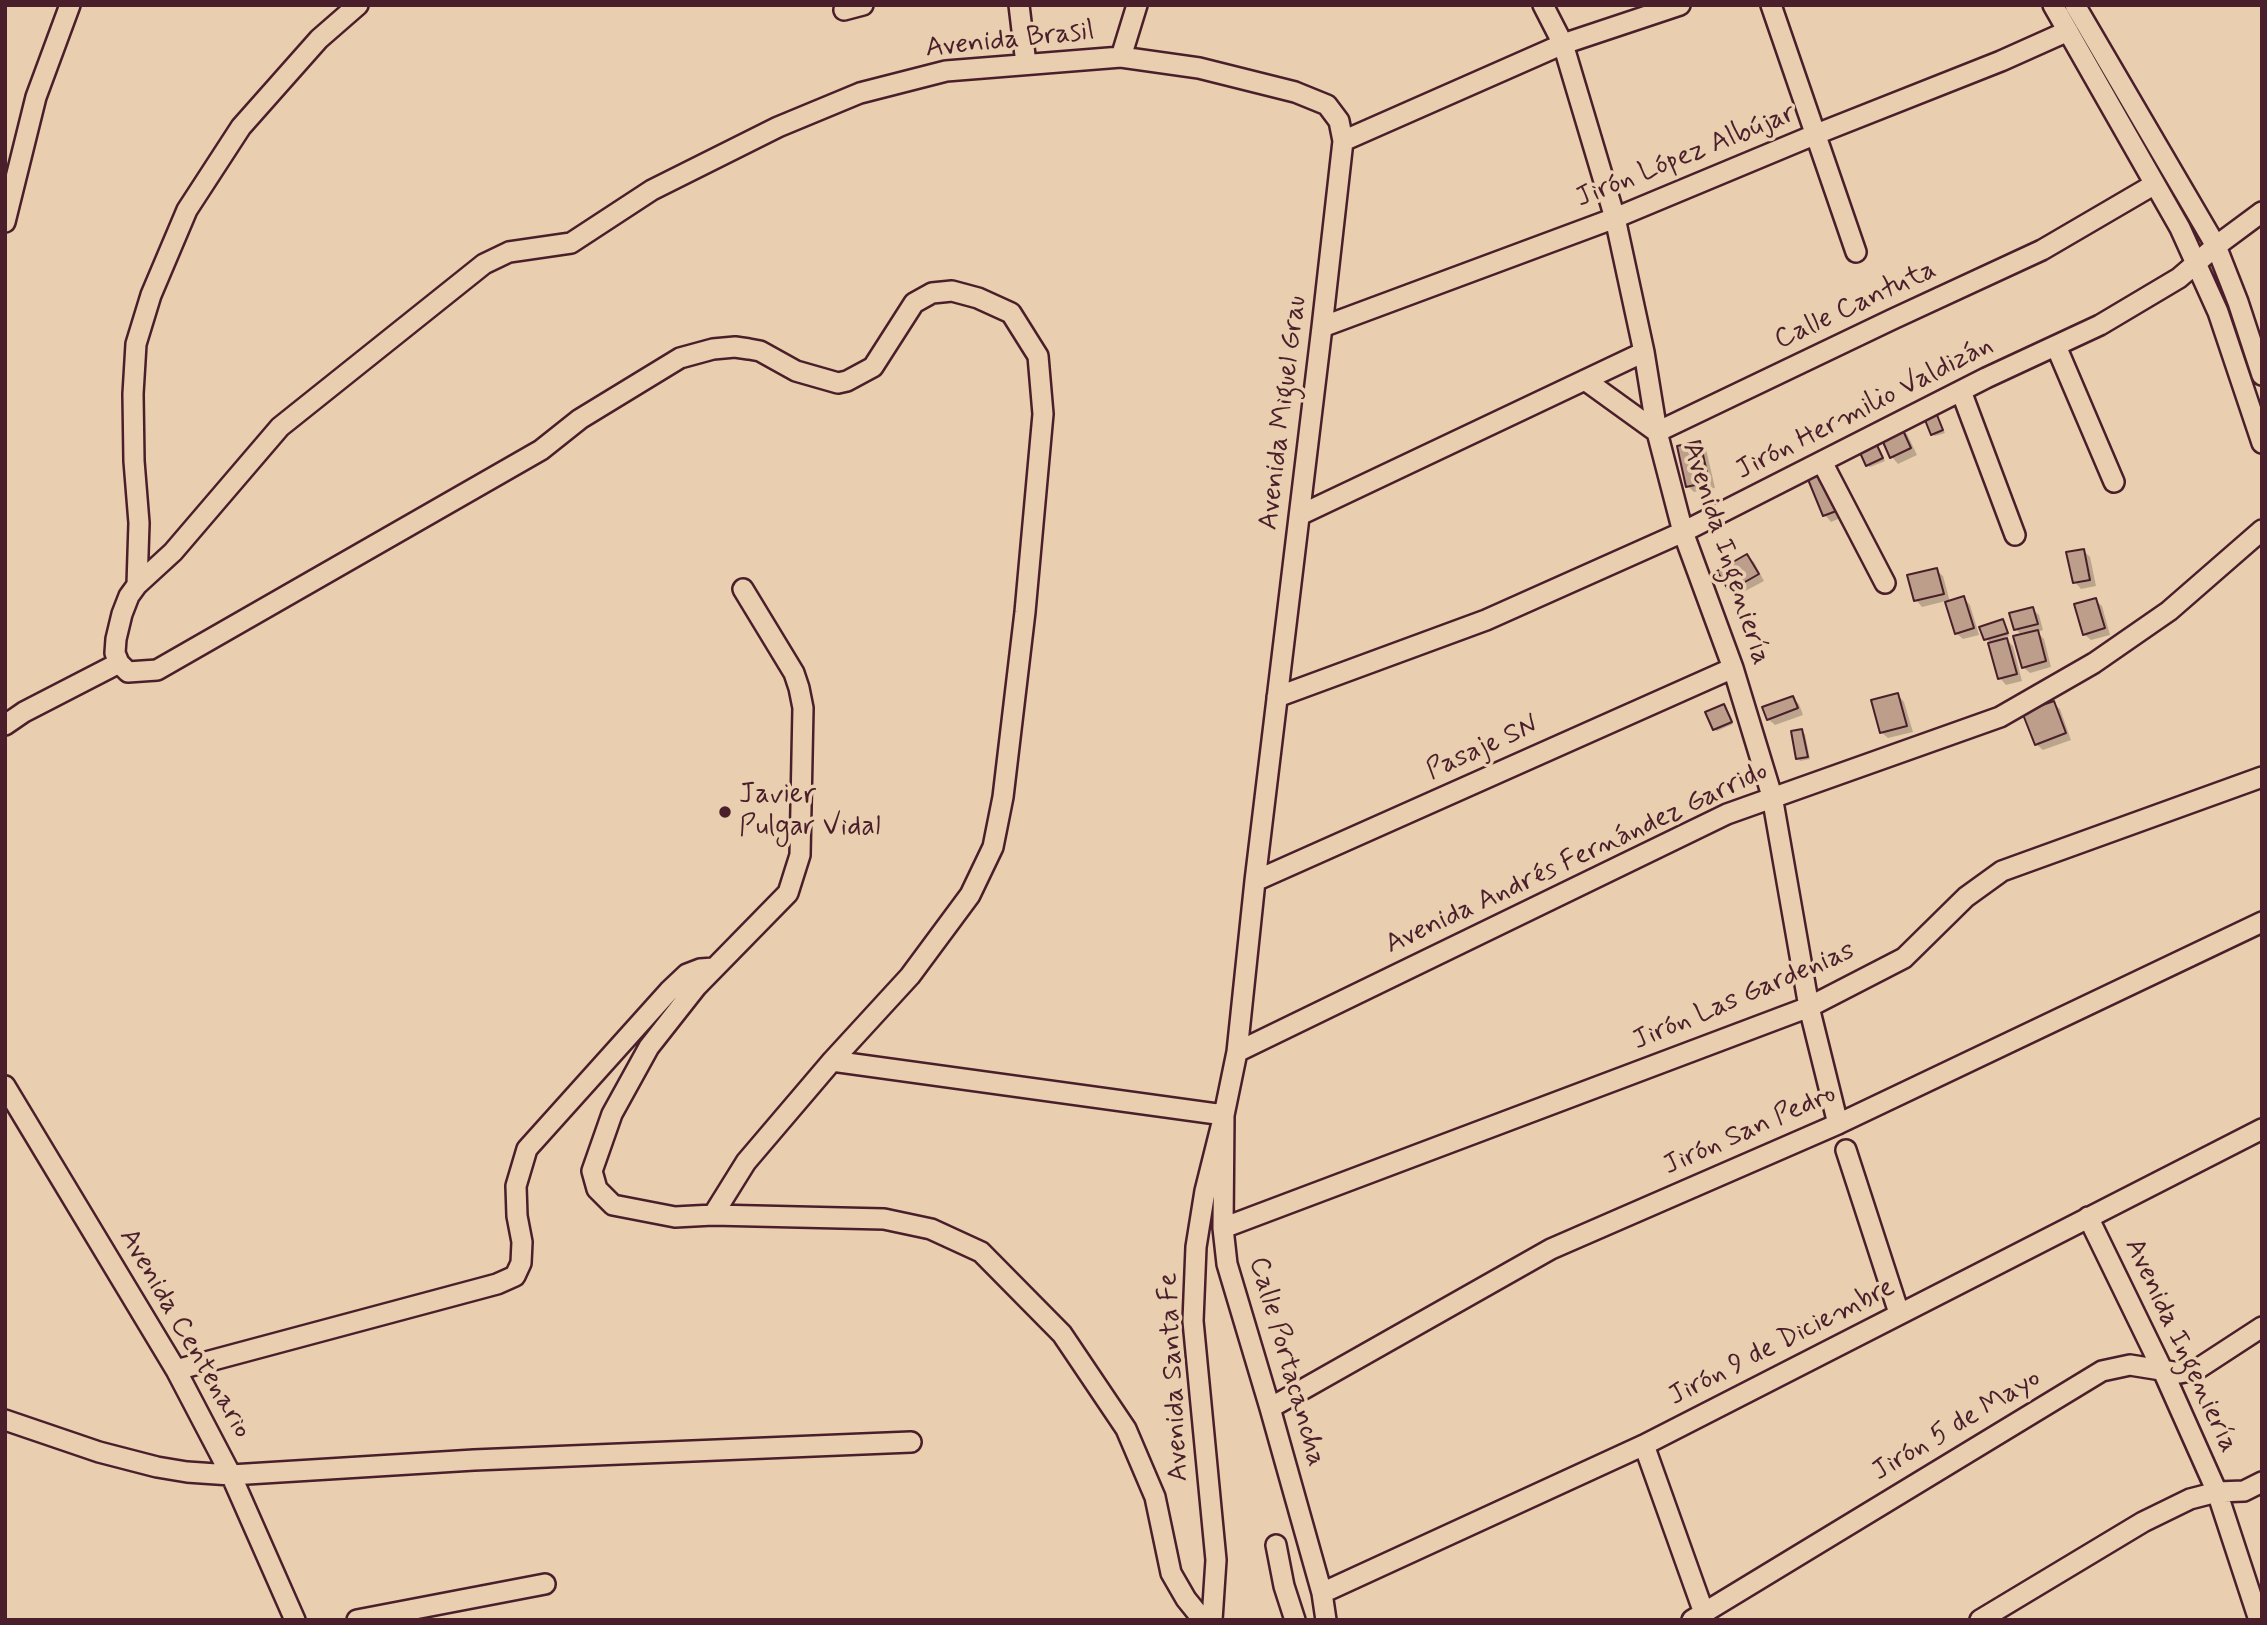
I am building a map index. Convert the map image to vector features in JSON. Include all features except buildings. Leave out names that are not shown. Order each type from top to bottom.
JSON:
[{"type":"street","points":[[5,222],[36,97],[70,5]]},
{"type":"street","points":[[358,5],[320,39],[241,127],[187,210],[151,295],[136,344],[133,394],[134,461],[139,523],[137,584],[122,614],[115,653],[119,663],[128,672],[157,670],[541,450],[580,419],[680,358],[713,349],[750,349],[760,351],[796,371],[838,383],[847,381],[873,367],[914,303],[932,293],[952,291],[978,298],[1011,313],[1038,356],[1043,414],[1025,612],[1003,797],[993,847],[970,895],[910,976],[832,1061],[746,1163],[713,1215]]},
{"type":"street","points":[[844,10],[863,5]]},
{"type":"street","points":[[1019,5],[1026,64]]},
{"type":"street","points":[[1121,57],[1137,5]]},
{"type":"street","name":"Avenida Ingeniería","points":[[1543,5],[1563,44],[1615,218],[1644,352],[1657,432],[1684,532],[1733,668],[1772,796],[1809,1007],[1838,1124]]},
{"type":"street","points":[[1343,141],[1563,44],[1680,5]]},
{"type":"street","points":[[1771,5],[1856,252]]},
{"type":"street","points":[[2053,5],[2180,228],[2218,312],[2262,443]]},
{"type":"street","points":[[2075,5],[2216,246],[2262,374]]},
{"type":"street","name":"Jirón López Albújar","points":[[1322,327],[1615,218],[2001,61],[2068,31]]},
{"type":"street","name":"Avenida Brasil","points":[[137,584],[173,552],[280,427],[484,264],[509,252],[571,243],[652,190],[778,127],[860,93],[946,71],[1121,57],[1199,68],[1295,92],[1327,105],[1339,121],[1343,141]]},
{"type":"street","name":"Avenida Miguel Grau","points":[[1237,1052],[1343,141]]},
{"type":"street","name":"Calle Cantuta","points":[[1657,432],[2042,250],[2155,184]]},
{"type":"street","name":"Jirón Hermilio Valdizán","points":[[1277,698],[1486,620],[1684,532],[1961,391],[2100,325],[2179,278],[2262,212]]},
{"type":"street","points":[[2056,346],[2113,482]]},
{"type":"street","points":[[1300,515],[1644,352]]},
{"type":"street","points":[[1586,380],[1657,432]]},
{"type":"street","points":[[1961,391],[2015,535]]},
{"type":"street","points":[[1822,462],[1885,583]]},
{"type":"street","name":"Avenida Andrés Fernández Garrido","points":[[1237,1052],[1714,820],[1772,796],[1891,757],[2000,717],[2094,663],[2169,611],[2262,530]]},
{"type":"street","points":[[743,589],[794,673],[799,688],[803,708],[800,855],[788,893],[697,986],[649,1047],[612,1114],[592,1171],[597,1189],[613,1205],[675,1217],[713,1215],[884,1219],[931,1229],[981,1252],[1062,1334],[1126,1429],[1155,1497],[1171,1573],[1186,1600],[1203,1620]]},
{"type":"street","points":[[5,725],[24,712],[119,663]]},
{"type":"street","name":"Pasaje SN","points":[[1255,881],[1733,668]]},
{"type":"street","name":"Jirón Las Gardenias","points":[[1223,1228],[1809,1007],[1904,958],[1966,897],[2001,871],[2262,777]]},
{"type":"street","name":"Jirón San Pedro","points":[[1270,1408],[1550,1249],[1838,1124],[2262,922]]},
{"type":"street","points":[[176,1370],[497,1284],[515,1276],[521,1263],[522,1242],[517,1216],[516,1186],[527,1149],[669,991],[687,974],[714,968]]},
{"type":"street","name":"Avenida Santa Fe","points":[[1212,1620],[1216,1560],[1193,1321],[1196,1247],[1205,1191],[1237,1052]]},
{"type":"street","points":[[832,1061],[1224,1115]]},
{"type":"street","name":"Avenida Centenario","points":[[5,1086],[176,1370],[231,1475],[295,1620]]},
{"type":"street","name":"Calle Portacancha","points":[[1224,1115],[1223,1228],[1227,1264],[1322,1593],[1326,1620]]},
{"type":"street","name":"Jirón 9 de Diciembre","points":[[1322,1593],[1644,1446],[2262,1129]]},
{"type":"street","points":[[1846,1150],[1899,1313]]},
{"type":"street","name":"Avenida Ingeniería","points":[[2088,1217],[2163,1371],[2217,1492],[2259,1620]]},
{"type":"street","name":"Jirón 5 de Mayo","points":[[1698,1616],[2102,1371],[2130,1365],[2180,1373],[2196,1370],[2262,1326]]},
{"type":"street","points":[[5,1420],[99,1452],[187,1472],[231,1475],[474,1460],[911,1442]]},
{"type":"street","points":[[1644,1446],[1698,1616]]},
{"type":"street","points":[[1980,1620],[2143,1522],[2190,1499],[2217,1492],[2244,1491],[2262,1482]]},
{"type":"street","points":[[1276,1545],[1284,1586],[1295,1620]]},
{"type":"street","points":[[358,1620],[545,1584]]},
{"type":"place","name":"Javier Pulgar Vidal","points":[[725,812]]}]
